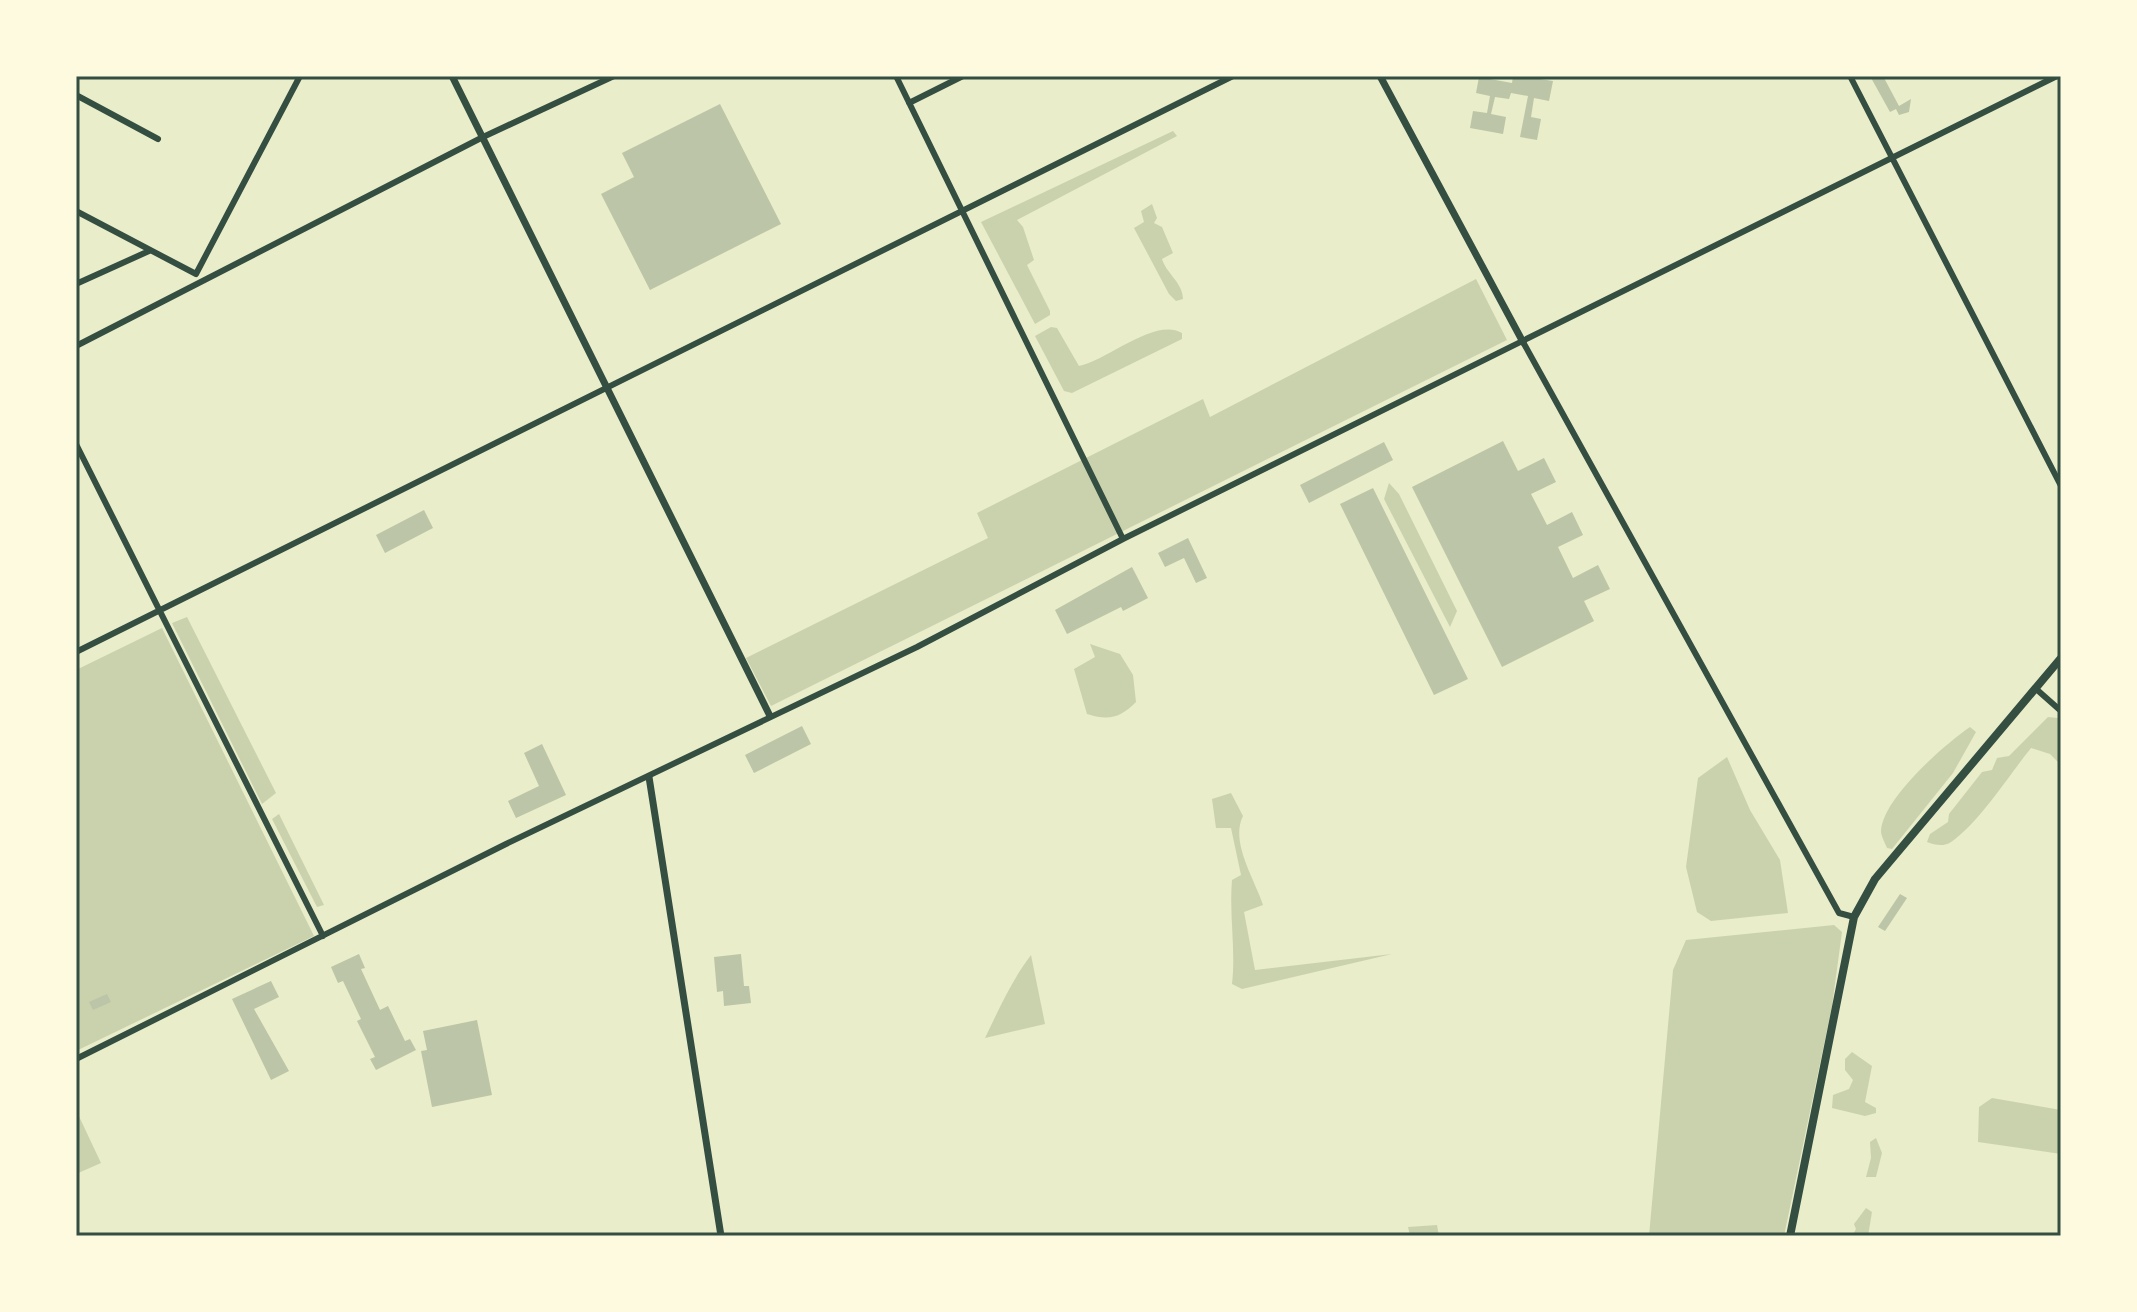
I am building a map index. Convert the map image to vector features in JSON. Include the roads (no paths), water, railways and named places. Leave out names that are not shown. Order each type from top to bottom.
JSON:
[{"type":"main road","points":[[1790,1236],[1854,917],[1875,879],[2061,658]]},
{"type":"street","points":[[76,211],[196,274],[300,76]]},
{"type":"street","points":[[452,76],[770,716]]},
{"type":"street","points":[[76,346],[483,137],[614,76]]},
{"type":"street","points":[[896,76],[1123,539]]},
{"type":"street","points":[[909,103],[963,76]]},
{"type":"street","points":[[76,652],[1233,76]]},
{"type":"street","points":[[1380,76],[1523,342],[1839,913],[1854,917]]},
{"type":"street","points":[[1850,76],[1895,157],[2061,486]]},
{"type":"street","points":[[76,1059],[770,716],[917,647],[1123,539],[2057,76]]},
{"type":"street","points":[[76,95],[158,139]]},
{"type":"street","points":[[76,284],[149,251]]},
{"type":"street","points":[[76,444],[323,936]]},
{"type":"street","points":[[2035,688],[2061,711]]},
{"type":"street","points":[[649,777],[721,1236]]}]
